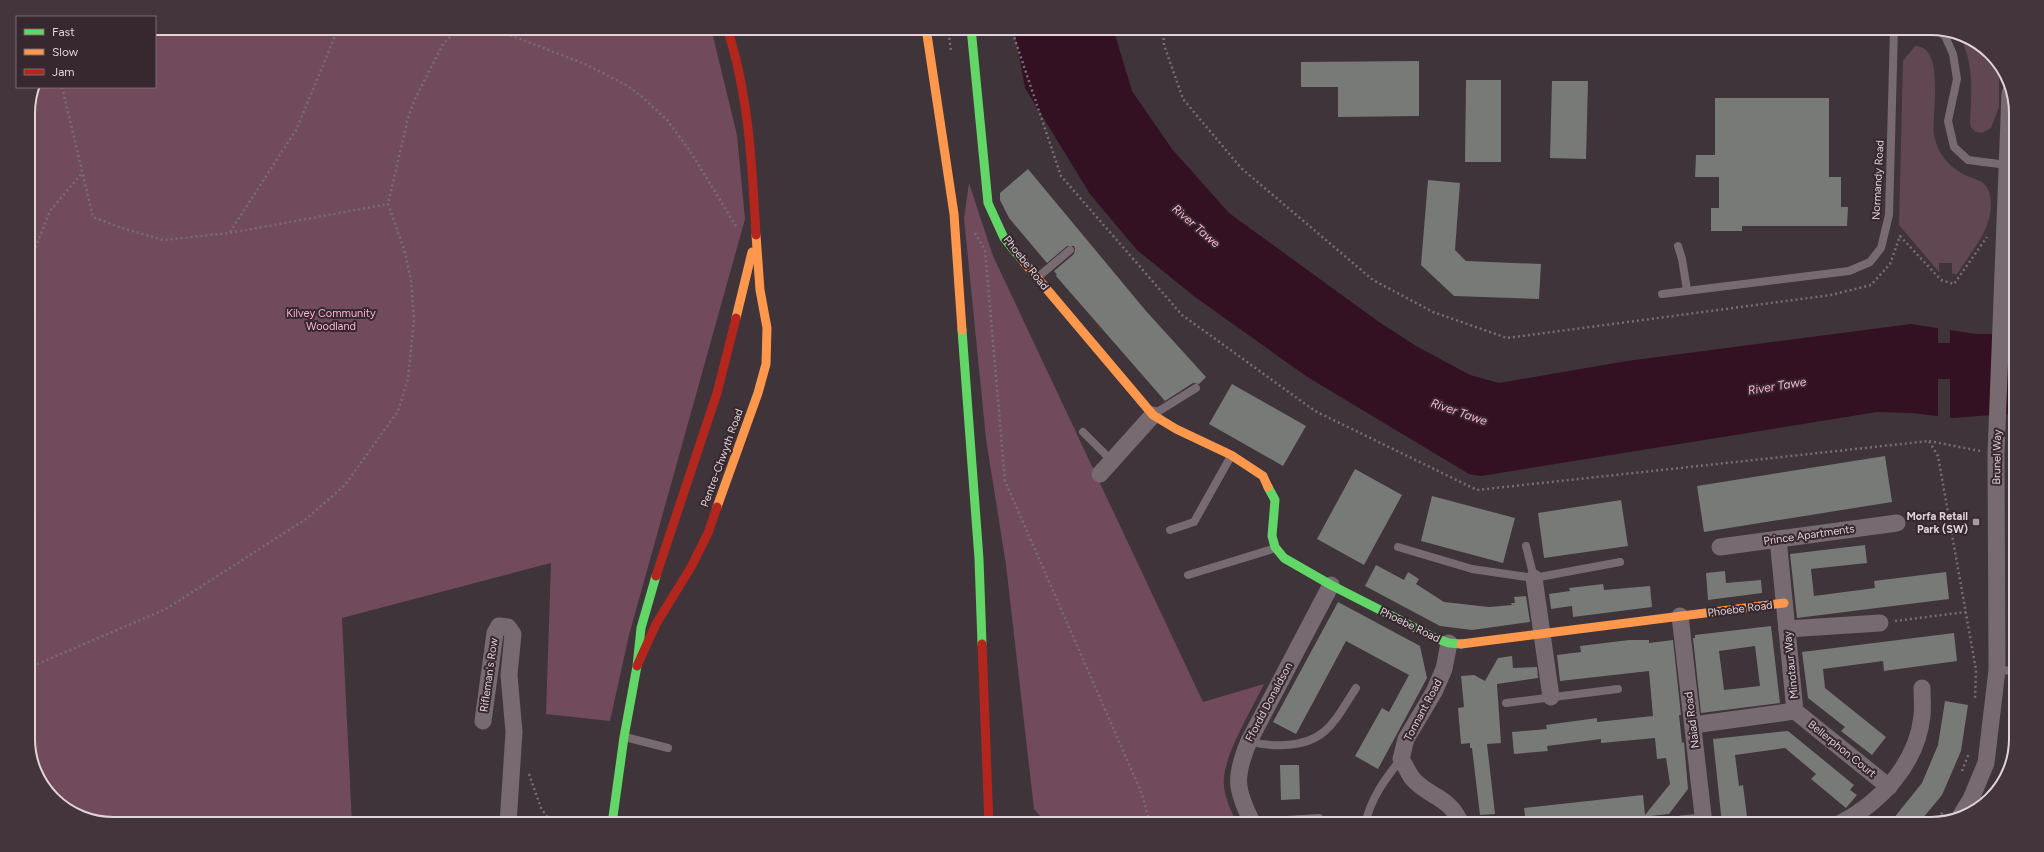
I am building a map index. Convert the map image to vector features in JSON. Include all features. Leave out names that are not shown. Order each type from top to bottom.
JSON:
[{"type":"main road","name":"Pentre-Chwyth Road","points":[[637,666],[656,624],[691,567],[708,533],[758,393],[766,364],[767,328],[760,290],[750,134],[733,46],[729,35]]},
{"type":"main road","points":[[927,35],[954,214],[979,559],[989,817]]},
{"type":"main road","name":"Phoebe Road","points":[[972,35],[988,203],[1004,238],[1154,415],[1176,429],[1231,455],[1263,476],[1271,489],[1275,500],[1272,536],[1276,548],[1284,558],[1331,585],[1435,638],[1449,643],[1465,644],[1784,603]]},
{"type":"main road","name":"Pentre-Chwyth Road","points":[[613,817],[624,737],[637,666],[641,628],[649,597],[718,392],[735,326],[744,277],[756,241]]},
{"type":"street","name":"Brunel Way","points":[[1965,809],[1971,799],[1986,763],[1998,670],[1996,454],[2009,117]]},
{"type":"street","points":[[1100,474],[1154,415]]},
{"type":"street","name":"Prince Apartments","points":[[1720,547],[1897,523]]},
{"type":"street","name":"Minotaur Way","points":[[1693,725],[1796,711],[1778,539]]},
{"type":"street","points":[[1534,578],[1544,634],[1551,697]]},
{"type":"street","name":"Ffordd Donaldson","points":[[1249,817],[1242,803],[1238,777],[1239,764],[1249,741],[1331,585]]},
{"type":"street","name":"Naiad Road","points":[[1680,616],[1703,817]]},
{"type":"street","points":[[1787,629],[1880,623]]},
{"type":"street","name":"Rifleman's Row","points":[[483,721],[495,633],[499,626],[508,627],[513,634],[509,675],[514,732],[508,817]]},
{"type":"street","name":"Tonnant Road","points":[[1401,759],[1406,739],[1434,692],[1444,669],[1449,643]]},
{"type":"street","points":[[1852,817],[1870,805],[1889,787],[1914,745],[1922,716],[1922,688]]},
{"type":"street","name":"Bellerphon Court","points":[[1796,711],[1889,787]]},
{"type":"street","points":[[1401,759],[1412,778],[1448,804],[1456,817]]},
{"type":"lane","name":"Normandy Road","points":[[1662,294],[1849,271],[1870,262],[1881,248],[1889,215],[1894,35]]},
{"type":"lane","points":[[1945,37],[1953,54],[1957,79],[1948,121],[1954,147],[1968,160],[2007,165]]},
{"type":"lane","points":[[1678,246],[1682,259],[1687,290]]},
{"type":"lane","points":[[1038,278],[1070,250]]},
{"type":"lane","points":[[1154,415],[1196,388]]},
{"type":"lane","points":[[1083,432],[1112,461]]},
{"type":"lane","points":[[1170,530],[1194,522],[1231,455]]},
{"type":"lane","points":[[1526,546],[1534,578]]},
{"type":"lane","points":[[1398,547],[1472,570],[1534,578],[1620,562]]},
{"type":"lane","points":[[1188,574],[1276,548]]},
{"type":"lane","points":[[1998,670],[2009,671]]},
{"type":"lane","points":[[1249,741],[1263,746],[1297,744],[1314,740],[1330,727],[1356,688]]},
{"type":"lane","points":[[1506,703],[1618,689]]},
{"type":"lane","points":[[624,737],[668,748]]},
{"type":"lane","points":[[1366,817],[1368,810],[1379,786],[1401,759]]},
{"type":"path","points":[[230,232],[296,130],[334,39],[334,35]]},
{"type":"path","points":[[35,665],[166,609],[306,519],[345,485],[360,467],[398,411],[408,379],[413,343],[414,320],[411,280],[404,249],[388,204],[407,122],[422,81],[442,44],[452,35]]},
{"type":"path","points":[[510,35],[612,76],[641,96],[666,120],[690,151],[734,224],[756,241]]},
{"type":"path","points":[[949,35],[952,59]]},
{"type":"path","points":[[1013,35],[1061,176],[1182,316],[1315,411],[1477,490],[1929,441],[1996,454]]},
{"type":"path","points":[[1163,35],[1164,45],[1183,99],[1241,168],[1373,280],[1433,312],[1507,338],[1831,295],[1871,285],[1890,264],[1900,236],[1941,280],[1954,284],[1988,235]]},
{"type":"path","points":[[62,88],[93,216],[122,228],[162,240],[230,232],[388,204]]},
{"type":"path","points":[[35,248],[50,211],[83,173]]},
{"type":"path","points":[[973,230],[984,250],[1005,482],[1142,794],[1148,817]]},
{"type":"path","points":[[1929,441],[1938,456],[1966,612],[1976,670],[1975,702]]},
{"type":"path","points":[[1880,623],[1966,612]]},
{"type":"path","points":[[528,771],[541,808],[547,817]]},
{"type":"shaded area","points":[[1962,42],[1978,51],[1999,74],[1999,107],[1991,128],[1982,133],[1976,132],[1971,127],[1971,77],[1970,66]]},
{"type":"shaded area","points":[[1915,46],[1925,49],[1931,57],[1934,69],[1934,135],[1938,149],[1950,165],[1961,173],[1984,184],[1990,194],[1991,206],[1989,219],[1985,230],[1957,274],[1952,274],[1952,263],[1939,263],[1939,272],[1899,225],[1903,61]]},
{"type":"green space","name":"Kilvey Community Woodland","points":[[156,35],[713,35],[737,135],[745,219],[629,635],[610,721],[546,714],[551,563],[342,618],[352,817],[103,816],[88,813],[74,807],[58,794],[45,778],[38,759],[35,744],[35,108],[40,88],[156,88]]},
{"type":"green space","points":[[969,183],[993,256],[1203,702],[1264,684],[1235,742],[1226,766],[1224,789],[1234,817],[1041,817],[1034,809],[1006,565],[986,439],[964,218]]},
{"type":"water","name":"River Tawe","points":[[1015,35],[1115,35],[1132,91],[1172,149],[1229,213],[1379,322],[1416,346],[1470,375],[1499,383],[1627,361],[1911,324],[1976,334],[2009,334],[2009,414],[1954,418],[1912,413],[1877,412],[1481,476],[1469,474],[1306,376],[1195,297],[1137,250],[1090,194],[1025,88]]},
{"type":"pier","points":[[1938,326],[1950,328],[1950,343],[1938,343]]},
{"type":"pier","points":[[1938,379],[1950,379],[1950,420],[1938,418]]},
{"type":"building","points":[[1419,61],[1419,116],[1338,117],[1338,87],[1301,87],[1301,62]]},
{"type":"building","points":[[1466,80],[1501,80],[1501,162],[1465,162]]},
{"type":"building","points":[[1552,81],[1588,81],[1586,159],[1550,158]]},
{"type":"building","points":[[1715,98],[1829,98],[1829,177],[1841,177],[1841,207],[1848,207],[1847,226],[1742,226],[1742,231],[1711,231],[1711,208],[1719,208],[1719,177],[1695,177],[1696,155],[1715,155]]},
{"type":"building","points":[[1028,169],[1146,311],[1206,377],[1199,384],[1193,383],[1165,401],[1056,276],[1057,275],[1054,271],[1074,254],[1074,246],[1067,246],[1047,263],[1009,218],[1000,200],[1000,193]]},
{"type":"building","points":[[1428,180],[1460,183],[1455,250],[1466,261],[1541,264],[1539,299],[1454,296],[1421,265]]},
{"type":"building","points":[[1232,384],[1306,426],[1283,466],[1209,424]]},
{"type":"building","points":[[1885,456],[1892,502],[1704,532],[1697,486]]},
{"type":"building","points":[[1355,469],[1402,495],[1364,565],[1317,539]]},
{"type":"building","points":[[1432,496],[1515,518],[1503,563],[1421,541]]},
{"type":"building","points":[[1621,500],[1628,546],[1544,558],[1538,513]]},
{"type":"building","points":[[1865,545],[1867,563],[1811,569],[1814,596],[1875,588],[1874,581],[1946,572],[1949,599],[1797,618],[1790,554]]},
{"type":"building","points":[[1376,565],[1404,580],[1408,572],[1419,579],[1416,584],[1444,602],[1489,607],[1512,605],[1511,603],[1515,603],[1514,597],[1526,596],[1530,622],[1472,630],[1440,626],[1365,586]]},
{"type":"building","points":[[1725,571],[1726,583],[1761,580],[1762,593],[1708,600],[1706,573]]},
{"type":"building","points":[[1603,584],[1604,590],[1650,586],[1652,607],[1573,617],[1572,606],[1551,609],[1549,594],[1570,591],[1569,588]]},
{"type":"building","points":[[1338,602],[1420,646],[1427,678],[1378,769],[1355,756],[1382,708],[1389,712],[1409,675],[1346,641],[1296,734],[1273,722]]},
{"type":"building","points":[[1771,626],[1780,703],[1701,713],[1693,638],[1695,638],[1695,635]],"holes":[[[1755,646],[1760,686],[1724,690],[1719,651]]]},
{"type":"building","points":[[1954,633],[1957,661],[1884,671],[1883,661],[1823,669],[1825,688],[1886,737],[1872,755],[1841,731],[1845,727],[1808,698],[1802,652]]},
{"type":"building","points":[[1629,640],[1649,640],[1649,643],[1673,640],[1681,715],[1679,715],[1682,743],[1684,742],[1688,789],[1669,814],[1642,817],[1525,817],[1524,808],[1643,795],[1645,815],[1670,784],[1666,758],[1657,759],[1655,738],[1601,743],[1601,739],[1547,746],[1548,751],[1514,754],[1512,732],[1547,729],[1546,725],[1597,718],[1597,722],[1653,716],[1649,671],[1560,681],[1557,655],[1581,652],[1580,646]]},
{"type":"building","points":[[1512,656],[1513,668],[1537,667],[1538,678],[1497,684],[1501,743],[1487,744],[1495,814],[1480,815],[1472,748],[1470,748],[1470,743],[1461,744],[1458,708],[1464,707],[1461,676],[1474,675],[1485,681],[1498,658]]},
{"type":"building","points":[[1945,701],[1968,705],[1961,751],[1942,795],[1924,817],[1895,817],[1922,783],[1938,745]]},
{"type":"building","points":[[1788,731],[1854,785],[1850,790],[1857,795],[1846,808],[1811,779],[1816,774],[1785,748],[1735,755],[1739,786],[1743,785],[1747,817],[1721,817],[1713,739]]},
{"type":"building","points":[[1280,765],[1299,765],[1300,799],[1281,800]]},
{"type":"traffic: fast","points":[[972,35],[988,203],[1004,238],[1023,261]]},
{"type":"traffic: fast","points":[[962,330],[979,559],[982,644]]},
{"type":"traffic: fast","points":[[1268,487],[1275,500],[1272,536],[1275,547],[1284,558],[1331,585],[1435,638],[1449,643],[1461,644]]},
{"type":"traffic: fast","points":[[613,817],[624,737],[637,666],[641,628],[656,576]]},
{"type":"traffic: slow","points":[[927,35],[954,214],[962,330]]},
{"type":"traffic: slow","points":[[717,507],[758,393],[766,364],[767,328],[760,290],[756,235]]},
{"type":"traffic: slow","points":[[736,318],[752,252]]},
{"type":"traffic: slow","points":[[1023,261],[1153,415],[1176,429],[1231,455],[1263,476],[1268,487]]},
{"type":"traffic: slow","points":[[1461,644],[1784,603]]},
{"type":"traffic: jam","points":[[729,35],[745,104],[751,156],[756,235]]},
{"type":"traffic: jam","points":[[656,576],[717,393],[736,318]]},
{"type":"traffic: jam","points":[[637,666],[656,624],[691,567],[708,533],[717,507]]},
{"type":"traffic: jam","points":[[982,644],[989,817]]},
{"type":"place","name":"Morfa Retail Park (SW)","points":[[1976,522]]}]
